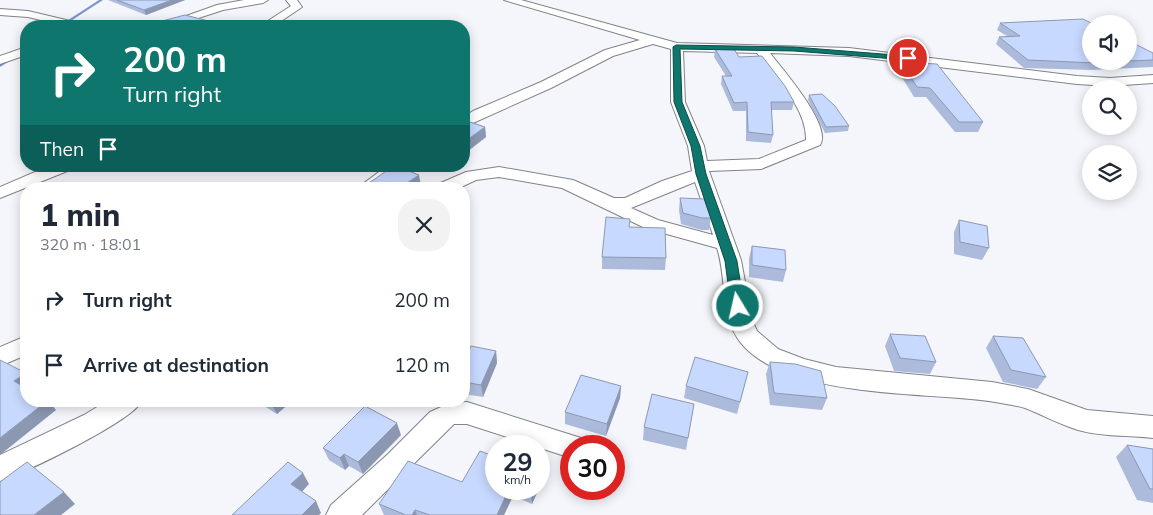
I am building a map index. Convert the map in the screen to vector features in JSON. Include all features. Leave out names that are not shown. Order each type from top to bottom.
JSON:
[{"type":"street","points":[[182,20],[221,7],[263,0]]},
{"type":"street","points":[[276,20],[297,7],[291,0]]},
{"type":"street","points":[[508,0],[676,47],[893,56],[1077,80],[1110,82],[1153,79]]},
{"type":"street","points":[[0,12],[28,14],[54,20]]},
{"type":"street","points":[[470,119],[546,85],[609,53],[654,40]]},
{"type":"street","points":[[676,47],[678,102],[696,146],[700,170],[731,261],[738,306],[748,336],[762,350],[785,363],[837,375],[1021,397],[1077,419],[1095,423],[1153,428]]},
{"type":"street","points":[[611,204],[628,203],[700,170],[761,164],[814,142],[814,129],[799,102],[760,49]]},
{"type":"street","points":[[0,60],[20,53]]},
{"type":"street","points":[[26,182],[50,172]]},
{"type":"street","points":[[375,182],[389,172]]},
{"type":"street","points":[[458,182],[472,176],[499,172],[567,184],[611,204],[627,214],[725,244]]},
{"type":"street","points":[[0,193],[20,185]]},
{"type":"street","points":[[0,357],[20,348]]},
{"type":"street","points":[[0,469],[93,423],[119,407]]},
{"type":"street","points":[[341,515],[397,464],[439,420],[450,414],[467,413],[560,443]]},
{"type":"building","points":[[117,0],[172,0],[144,10]]},
{"type":"building","points":[[185,15],[205,20],[166,20]]},
{"type":"building","points":[[1082,19],[1082,62],[1028,60],[999,37],[1020,36],[1000,23]]},
{"type":"building","points":[[1137,45],[1153,53],[1153,60],[1137,61]]},
{"type":"building","points":[[715,49],[734,49],[739,57],[762,56],[785,86],[794,102],[771,102],[773,135],[748,132],[747,102],[734,103],[722,76],[732,76]]},
{"type":"building","points":[[901,62],[937,64],[983,122],[959,122],[930,88],[917,87]]},
{"type":"building","points":[[822,94],[835,106],[849,126],[826,127],[809,95]]},
{"type":"building","points":[[470,122],[485,127],[470,138]]},
{"type":"building","points":[[385,172],[411,172],[419,175],[408,182],[370,182]]},
{"type":"building","points":[[680,198],[704,199],[711,218],[702,218],[683,213]]},
{"type":"building","points":[[606,217],[630,219],[629,227],[665,228],[666,258],[602,257]]},
{"type":"building","points":[[959,220],[987,226],[989,248],[960,242]]},
{"type":"building","points":[[752,246],[785,250],[786,270],[752,265]]},
{"type":"building","points":[[890,334],[925,336],[936,362],[900,358]]},
{"type":"building","points":[[993,336],[1023,338],[1046,377],[1011,370]]},
{"type":"building","points":[[471,346],[496,351],[481,385],[470,383]]},
{"type":"building","points":[[695,357],[748,372],[740,402],[686,386]]},
{"type":"building","points":[[0,360],[20,370],[20,377],[14,381],[20,384],[20,407],[39,407],[0,438]]},
{"type":"building","points":[[770,362],[795,364],[821,371],[827,398],[774,393]]},
{"type":"building","points":[[581,375],[621,386],[607,424],[565,412]]},
{"type":"building","points":[[652,394],[694,404],[688,438],[644,427]]},
{"type":"building","points":[[364,407],[397,423],[358,462],[344,454],[340,458],[323,448]]},
{"type":"building","points":[[1127,445],[1153,449],[1153,489],[1150,489]]},
{"type":"building","points":[[480,451],[485,453],[485,500],[504,500],[497,515],[430,515],[415,510],[412,515],[406,515],[379,504],[408,461],[462,482]]},
{"type":"building","points":[[27,462],[64,492],[34,515],[0,515],[0,482]]},
{"type":"building","points":[[288,462],[303,473],[291,484],[316,501],[302,515],[232,515]]},
{"type":"waterway","points":[[70,20],[101,0]]},
{"type":"waterway","points":[[0,66],[20,53]]},
{"type":"route","points":[[738,306],[731,261],[701,174],[696,146],[678,102],[676,47],[794,49],[908,58]]}]
